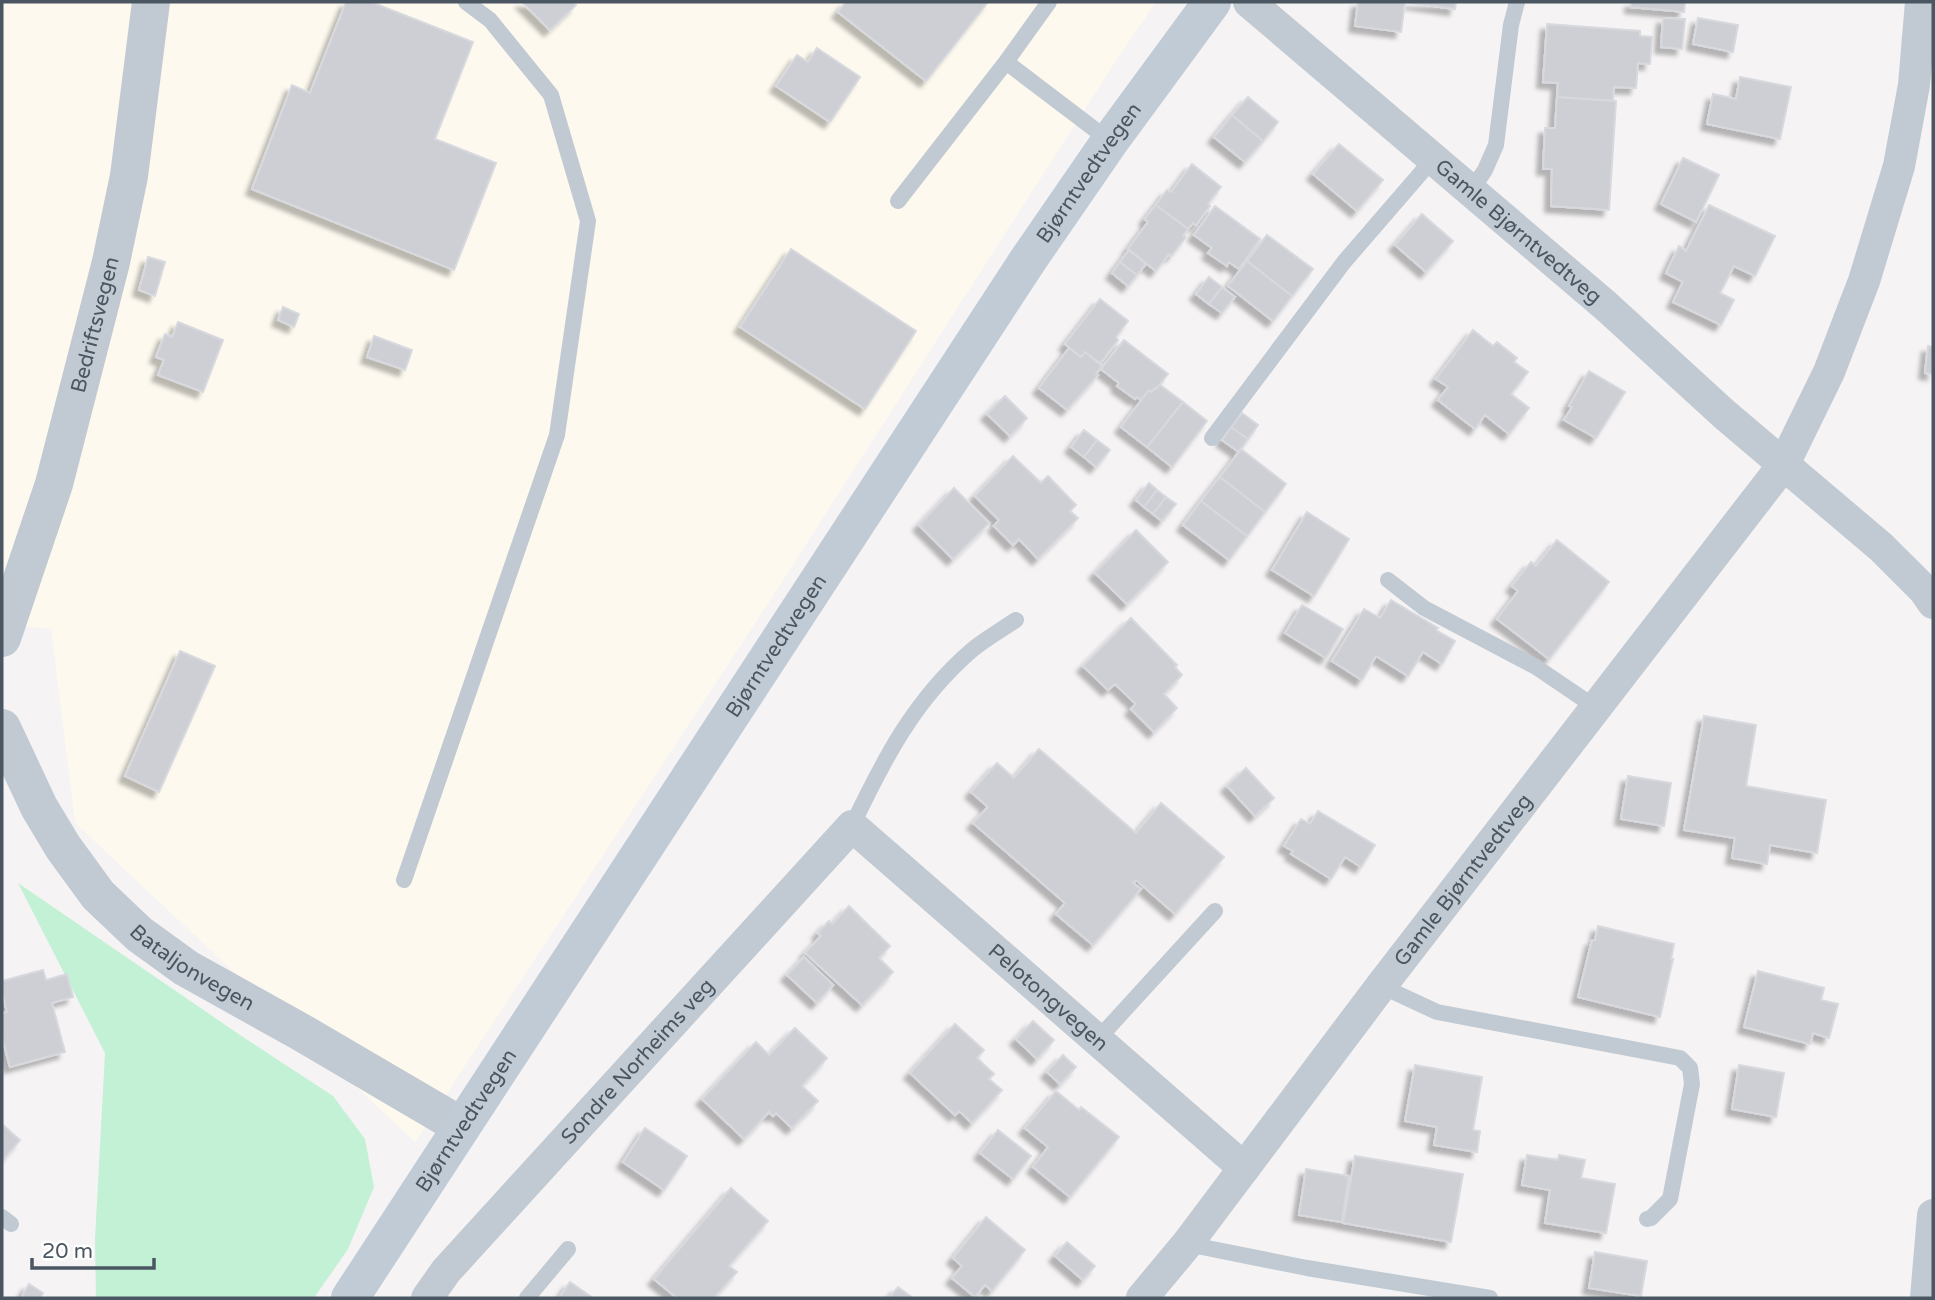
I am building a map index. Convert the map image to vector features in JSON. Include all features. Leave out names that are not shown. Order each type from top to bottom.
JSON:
[{"type":"main road","name":"Bjørntvedtvegen","points":[[350,1298],[1005,294],[1110,141],[1212,2]]},
{"type":"street","name":"Bedriftsvegen","points":[[2,638],[54,484],[111,262],[129,176],[151,2]]},
{"type":"street","name":"Gamle Bjørntvedtveg","points":[[1249,2],[1606,306],[1724,414],[1930,591]]},
{"type":"street","name":"Gamle Bjørntvedtveg","points":[[1142,1298],[1187,1244],[1381,986],[1784,464],[1829,372],[1864,281],[1899,166],[1914,85],[1921,2]]},
{"type":"street","name":"Bataljonvegen","points":[[2,728],[39,807],[63,847],[98,895],[139,934],[186,968],[461,1126]]},
{"type":"street","name":"Pelotongvegen","points":[[852,827],[1244,1168]]},
{"type":"street","name":"Sondre Norheims veg","points":[[427,1298],[446,1271],[852,827]]},
{"type":"street","points":[[1926,1298],[1933,1215]]},
{"type":"lane","points":[[404,880],[556,435],[588,221],[551,95],[490,20],[466,2]]},
{"type":"lane","points":[[898,201],[1049,2]]},
{"type":"lane","points":[[1471,191],[1485,170],[1496,145],[1511,26],[1517,2]]},
{"type":"lane","points":[[1006,62],[1110,141]]},
{"type":"lane","points":[[1212,438],[1344,262],[1433,159]]},
{"type":"lane","points":[[1388,580],[1424,608],[1536,667],[1595,707]]},
{"type":"lane","points":[[852,827],[880,766],[919,705],[973,649],[1016,620]]},
{"type":"lane","points":[[1097,1040],[1215,911]]},
{"type":"lane","points":[[1381,986],[1437,1012],[1680,1058],[1689,1068],[1692,1084],[1670,1199],[1647,1219]]},
{"type":"lane","points":[[1187,1244],[1307,1268],[1490,1298]]},
{"type":"lane","points":[[527,1298],[568,1249]]},
{"type":"shaded area","points":[[2,2],[1156,2],[771,599],[415,1142],[75,823],[51,629],[2,624]]},
{"type":"green space","points":[[18,883],[333,1096],[365,1139],[374,1187],[348,1249],[314,1298],[96,1298],[95,1239],[105,1053]]},
{"type":"building","points":[[346,2],[371,2],[473,42],[435,139],[496,163],[454,270],[252,189],[292,85],[310,93]]},
{"type":"building","points":[[522,2],[573,2],[576,5],[550,30]]},
{"type":"building","points":[[846,2],[988,2],[926,81],[838,12]]},
{"type":"building","points":[[1358,2],[1405,2],[1401,32],[1355,26]]},
{"type":"building","points":[[1405,2],[1456,2],[1455,9]]},
{"type":"building","points":[[1631,2],[1685,2],[1684,12],[1631,7]]},
{"type":"building","points":[[1663,18],[1685,19],[1682,49],[1661,47]]},
{"type":"building","points":[[1698,18],[1738,25],[1733,52],[1693,44]]},
{"type":"building","points":[[1547,24],[1640,31],[1640,36],[1652,37],[1650,64],[1638,63],[1636,88],[1614,87],[1613,101],[1557,97],[1558,83],[1543,82]]},
{"type":"building","points":[[817,48],[860,77],[830,122],[776,86],[797,55],[808,62]]},
{"type":"building","points":[[1740,77],[1791,87],[1780,139],[1707,124],[1713,94],[1736,99]]},
{"type":"building","points":[[1248,97],[1278,122],[1263,141],[1232,115]]},
{"type":"building","points":[[1557,97],[1616,101],[1609,210],[1551,206],[1552,169],[1543,169],[1545,128],[1555,128]]},
{"type":"building","points":[[1232,115],[1263,141],[1245,162],[1214,137]]},
{"type":"building","points":[[1339,144],[1383,180],[1357,211],[1313,174]]},
{"type":"building","points":[[1683,158],[1719,175],[1696,222],[1661,204]]},
{"type":"building","points":[[1192,164],[1221,187],[1196,225],[1193,223],[1188,229],[1156,205],[1167,190],[1171,192]]},
{"type":"building","points":[[1156,205],[1188,229],[1183,236],[1186,237],[1156,271],[1128,249],[1148,222],[1145,219]]},
{"type":"building","points":[[1709,205],[1775,236],[1755,276],[1734,266],[1720,293],[1734,300],[1721,325],[1673,302],[1683,282],[1666,273],[1679,246],[1686,251]]},
{"type":"building","points":[[1215,206],[1260,239],[1239,269],[1229,262],[1227,266],[1208,253],[1212,248],[1194,235]]},
{"type":"building","points":[[1422,214],[1453,241],[1426,272],[1395,245]]},
{"type":"building","points":[[1267,235],[1313,269],[1292,296],[1247,261]]},
{"type":"building","points":[[791,249],[916,331],[865,409],[740,327]]},
{"type":"building","points":[[1129,250],[1146,264],[1137,275],[1120,262]]},
{"type":"building","points":[[148,257],[165,262],[155,296],[139,290]]},
{"type":"building","points":[[1247,261],[1292,296],[1273,321],[1228,286]]},
{"type":"building","points":[[1120,262],[1137,275],[1128,286],[1112,273]]},
{"type":"building","points":[[1209,277],[1222,287],[1209,304],[1196,294]]},
{"type":"building","points":[[1222,287],[1235,297],[1222,313],[1209,304]]},
{"type":"building","points":[[1100,299],[1128,321],[1116,337],[1118,340],[1100,363],[1085,352],[1081,357],[1065,344]]},
{"type":"building","points":[[283,307],[299,314],[294,327],[278,320]]},
{"type":"building","points":[[178,322],[223,340],[203,392],[158,375],[164,360],[156,357],[165,334],[172,337]]},
{"type":"building","points":[[1473,330],[1493,346],[1497,342],[1517,358],[1514,362],[1528,372],[1511,394],[1529,408],[1509,434],[1485,415],[1475,429],[1438,400],[1448,387],[1436,379]]},
{"type":"building","points":[[374,336],[412,350],[405,370],[367,357]]},
{"type":"building","points":[[1124,340],[1168,374],[1156,389],[1151,392],[1149,390],[1141,400],[1137,397],[1135,399],[1117,386],[1119,383],[1101,369]]},
{"type":"building","points":[[1928,346],[1933,347],[1933,374],[1925,373]]},
{"type":"building","points":[[1069,348],[1081,357],[1085,352],[1102,366],[1096,374],[1098,375],[1067,410],[1039,388]]},
{"type":"building","points":[[1589,371],[1625,392],[1596,438],[1564,420]]},
{"type":"building","points":[[1160,385],[1183,402],[1147,447],[1121,427],[1149,390],[1151,392]]},
{"type":"building","points":[[1005,396],[1027,418],[1010,436],[987,414]]},
{"type":"building","points":[[1183,402],[1207,421],[1172,467],[1147,447]]},
{"type":"building","points":[[1242,413],[1258,425],[1248,439],[1231,427]]},
{"type":"building","points":[[1231,427],[1248,439],[1239,452],[1222,440]]},
{"type":"building","points":[[1084,430],[1097,440],[1084,457],[1071,447]]},
{"type":"building","points":[[1097,440],[1110,450],[1096,467],[1084,457]]},
{"type":"building","points":[[1241,449],[1286,484],[1265,512],[1220,477]]},
{"type":"building","points":[[1013,456],[1041,483],[1048,476],[1076,505],[1070,511],[1078,518],[1038,559],[1019,539],[1013,545],[994,526],[999,520],[975,496]]},
{"type":"building","points":[[1220,477],[1265,512],[1247,536],[1201,501]]},
{"type":"building","points":[[1149,483],[1157,490],[1144,507],[1136,500]]},
{"type":"building","points":[[954,488],[989,523],[953,559],[919,525]]},
{"type":"building","points":[[1157,490],[1166,497],[1153,514],[1144,507]]},
{"type":"building","points":[[1166,497],[1176,504],[1162,521],[1153,514]]},
{"type":"building","points":[[1201,501],[1247,536],[1229,560],[1183,525]]},
{"type":"building","points":[[1307,512],[1349,539],[1314,596],[1272,570]]},
{"type":"building","points":[[1136,530],[1168,562],[1127,604],[1095,573]]},
{"type":"building","points":[[1557,540],[1609,582],[1549,659],[1497,619],[1518,591],[1512,586],[1531,562],[1536,566]]},
{"type":"building","points":[[1391,600],[1455,641],[1442,664],[1423,652],[1408,676],[1376,656],[1362,680],[1332,661],[1364,609],[1380,618]]},
{"type":"building","points":[[1302,605],[1343,629],[1326,658],[1285,633]]},
{"type":"building","points":[[1131,618],[1177,665],[1175,667],[1182,675],[1164,694],[1177,708],[1154,732],[1131,709],[1136,704],[1115,684],[1108,690],[1083,666]]},
{"type":"building","points":[[180,651],[215,666],[159,792],[125,776]]},
{"type":"building","points":[[1704,716],[1756,725],[1746,786],[1826,800],[1817,853],[1770,845],[1767,864],[1732,858],[1735,838],[1684,830]]},
{"type":"building","points":[[1039,749],[1136,833],[1161,803],[1224,857],[1175,914],[1136,880],[1133,883],[1141,889],[1093,945],[1056,914],[1065,903],[973,823],[988,807],[971,792],[997,763],[1014,778]]},
{"type":"building","points":[[1246,768],[1274,798],[1255,816],[1227,786]]},
{"type":"building","points":[[1628,776],[1671,783],[1664,826],[1621,819]]},
{"type":"building","points":[[1318,811],[1375,845],[1361,867],[1345,857],[1331,879],[1291,854],[1293,851],[1284,846],[1301,819],[1310,824]]},
{"type":"building","points":[[849,906],[890,946],[879,958],[893,972],[862,1005],[805,953],[821,936],[818,933],[829,921],[832,924]]},
{"type":"building","points":[[1598,926],[1674,944],[1660,1017],[1578,997]]},
{"type":"building","points":[[804,957],[833,985],[817,1003],[787,975]]},
{"type":"building","points":[[43,970],[46,980],[67,974],[73,997],[52,1003],[65,1052],[10,1067],[2,1037],[2,1013],[7,1012],[2,981]]},
{"type":"building","points":[[1758,971],[1824,988],[1821,1000],[1838,1004],[1829,1038],[1813,1033],[1810,1044],[1744,1027]]},
{"type":"building","points":[[1033,1021],[1054,1040],[1037,1059],[1016,1039]]},
{"type":"building","points":[[955,1024],[984,1050],[977,1058],[994,1074],[989,1079],[1002,1090],[972,1123],[959,1111],[955,1115],[910,1073]]},
{"type":"building","points":[[795,1028],[827,1058],[802,1086],[818,1101],[792,1128],[776,1113],[773,1116],[769,1112],[744,1139],[702,1099],[756,1042],[769,1055]]},
{"type":"building","points":[[1063,1055],[1076,1067],[1060,1084],[1047,1072]]},
{"type":"building","points":[[1415,1065],[1482,1077],[1473,1130],[1480,1131],[1477,1152],[1434,1145],[1437,1127],[1405,1121]]},
{"type":"building","points":[[1739,1065],[1784,1073],[1776,1117],[1732,1109]]},
{"type":"building","points":[[1056,1091],[1119,1137],[1070,1197],[1033,1167],[1048,1147],[1025,1128]]},
{"type":"building","points":[[2,1124],[20,1140],[2,1161]]},
{"type":"building","points":[[645,1128],[687,1156],[664,1190],[623,1162]]},
{"type":"building","points":[[998,1130],[1031,1156],[1013,1179],[980,1153]]},
{"type":"building","points":[[1527,1155],[1558,1160],[1559,1155],[1585,1160],[1581,1178],[1615,1184],[1606,1233],[1545,1223],[1550,1190],[1522,1185]]},
{"type":"building","points":[[1355,1156],[1463,1174],[1451,1242],[1343,1223]]},
{"type":"building","points":[[1306,1169],[1349,1176],[1342,1222],[1299,1215]]},
{"type":"building","points":[[731,1188],[768,1221],[729,1266],[737,1272],[714,1298],[677,1298],[654,1279]]},
{"type":"building","points":[[986,1217],[1025,1250],[992,1291],[985,1285],[975,1297],[952,1278],[962,1266],[953,1258]]},
{"type":"building","points":[[1067,1242],[1095,1266],[1083,1280],[1055,1256]]},
{"type":"building","points":[[1595,1252],[1647,1261],[1641,1296],[1589,1288]]},
{"type":"building","points":[[570,1282],[593,1298],[559,1298]]},
{"type":"building","points":[[29,1284],[43,1293],[40,1298],[22,1296]]},
{"type":"building","points":[[898,1287],[913,1298],[889,1298]]}]
